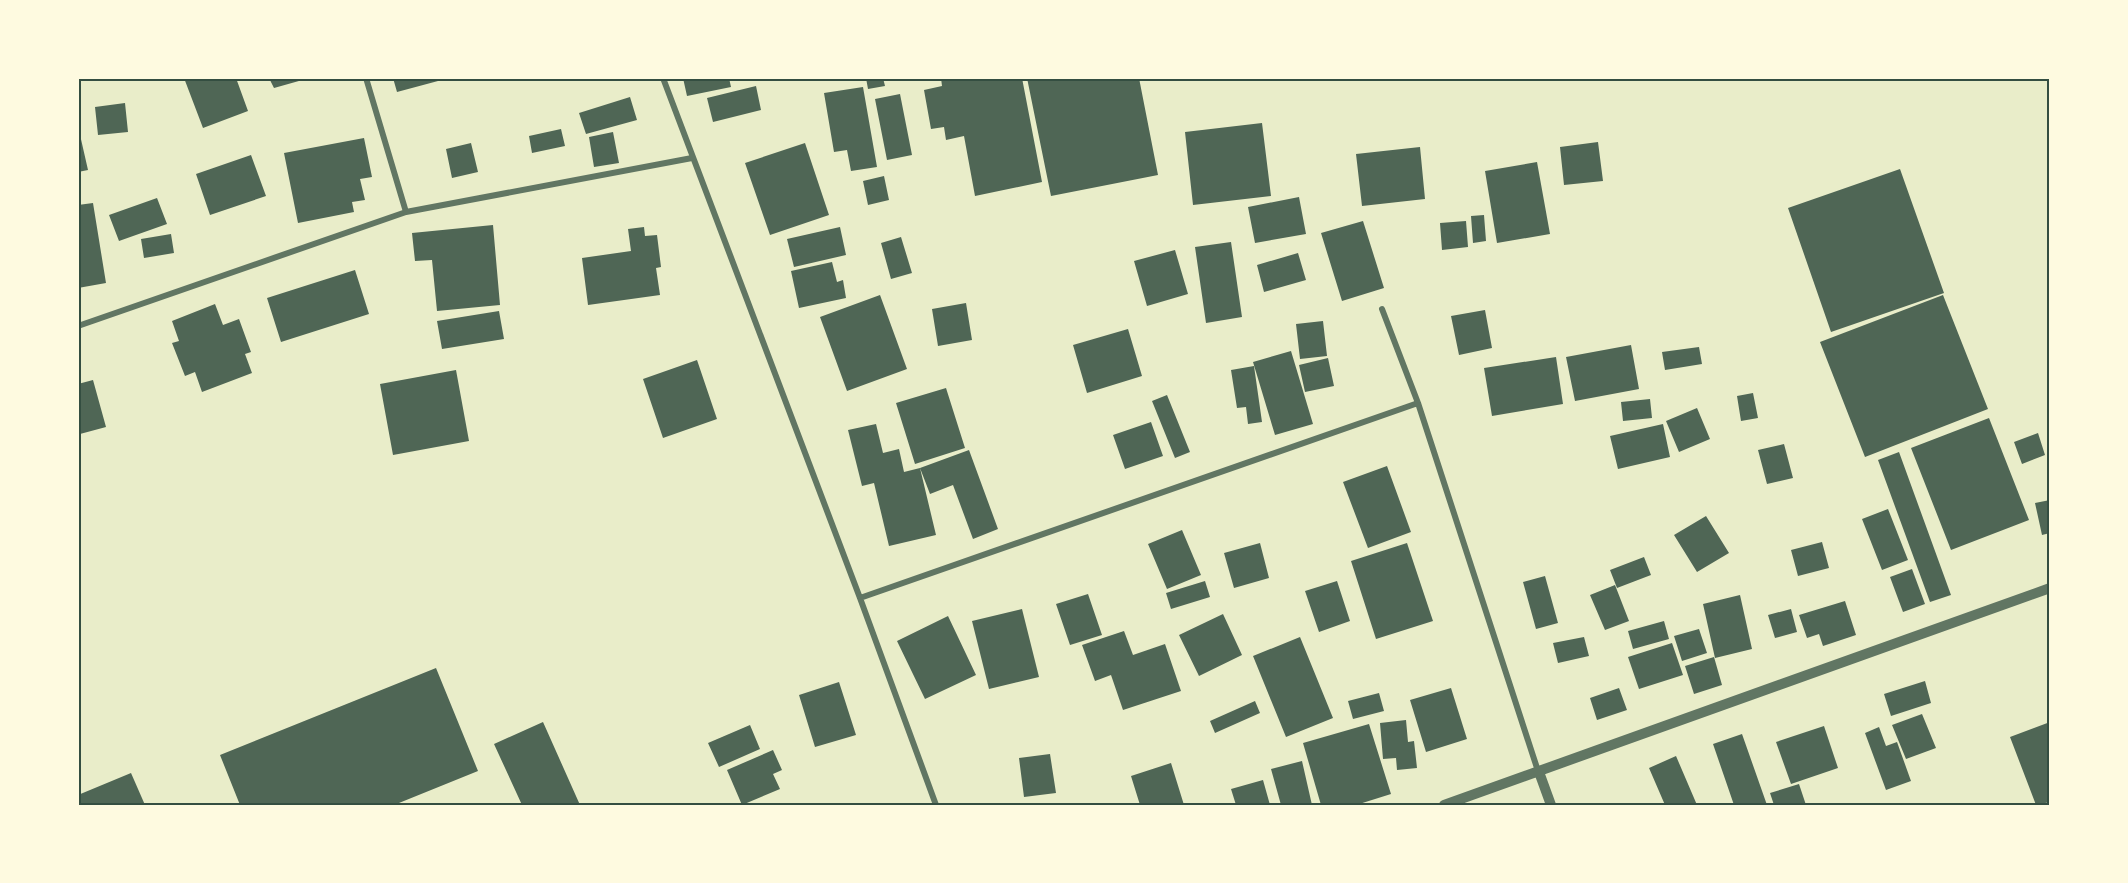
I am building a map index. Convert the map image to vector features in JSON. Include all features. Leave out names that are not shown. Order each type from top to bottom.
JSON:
[{"type":"street","points":[[366,78],[406,212]]},
{"type":"street","points":[[663,78],[936,805]]},
{"type":"street","points":[[78,326],[406,212],[692,158]]},
{"type":"street","points":[[1382,309],[1418,404],[1551,805]]},
{"type":"street","points":[[860,598],[1418,404]]},
{"type":"street","points":[[1444,805],[2050,588]]},
{"type":"building","points":[[184,78],[236,78],[248,111],[203,128]]},
{"type":"building","points":[[269,78],[306,78],[306,79],[274,88]]},
{"type":"building","points":[[393,78],[437,78],[438,81],[397,92]]},
{"type":"building","points":[[683,78],[729,78],[731,87],[687,96]]},
{"type":"building","points":[[866,78],[883,78],[885,86],[868,89]]},
{"type":"building","points":[[941,78],[1022,78],[1042,182],[975,196],[964,136],[946,140],[944,127],[931,129],[924,90],[942,86]]},
{"type":"building","points":[[1027,78],[1139,78],[1158,175],[1051,196]]},
{"type":"building","points":[[756,86],[761,110],[713,122],[707,98]]},
{"type":"building","points":[[863,87],[877,167],[851,171],[847,150],[834,152],[824,93]]},
{"type":"building","points":[[900,94],[912,155],[887,160],[875,99]]},
{"type":"building","points":[[630,97],[637,120],[586,134],[579,113]]},
{"type":"building","points":[[125,103],[128,132],[98,135],[95,107]]},
{"type":"building","points":[[1262,123],[1271,196],[1193,205],[1185,132]]},
{"type":"building","points":[[78,126],[88,170],[78,172]]},
{"type":"building","points":[[561,129],[565,146],[532,153],[529,136]]},
{"type":"building","points":[[613,132],[619,163],[594,167],[589,137]]},
{"type":"building","points":[[364,138],[372,177],[360,179],[365,200],[352,202],[354,212],[298,223],[284,153]]},
{"type":"building","points":[[1598,142],[1603,181],[1564,185],[1560,147]]},
{"type":"building","points":[[471,143],[478,172],[452,178],[446,149]]},
{"type":"building","points":[[805,143],[829,215],[770,235],[745,163]]},
{"type":"building","points":[[1420,147],[1425,199],[1362,206],[1356,154]]},
{"type":"building","points":[[251,155],[266,196],[210,215],[196,174]]},
{"type":"building","points":[[1537,162],[1550,234],[1497,243],[1485,171]]},
{"type":"building","points":[[1900,169],[1944,293],[1831,332],[1788,208]]},
{"type":"building","points":[[884,176],[889,200],[868,205],[863,181]]},
{"type":"building","points":[[1299,197],[1306,234],[1255,243],[1248,207]]},
{"type":"building","points":[[157,198],[167,224],[119,241],[109,215]]},
{"type":"building","points":[[93,203],[106,283],[78,288],[78,205]]},
{"type":"building","points":[[1484,215],[1486,241],[1473,243],[1471,216]]},
{"type":"building","points":[[1363,221],[1384,288],[1342,301],[1321,233]]},
{"type":"building","points":[[1466,221],[1468,247],[1442,250],[1440,223]]},
{"type":"building","points":[[493,225],[500,305],[437,311],[432,260],[415,261],[412,233]]},
{"type":"building","points":[[644,227],[645,236],[657,235],[661,267],[656,268],[660,295],[588,305],[582,258],[631,251],[628,229]]},
{"type":"building","points":[[840,227],[846,255],[794,267],[787,239]]},
{"type":"building","points":[[171,234],[174,253],[144,258],[141,239]]},
{"type":"building","points":[[901,237],[912,273],[891,279],[881,243]]},
{"type":"building","points":[[1231,242],[1242,317],[1206,323],[1195,247]]},
{"type":"building","points":[[1175,250],[1188,294],[1147,306],[1134,261]]},
{"type":"building","points":[[1298,253],[1306,280],[1264,292],[1257,265]]},
{"type":"building","points":[[832,262],[837,282],[843,280],[846,298],[799,308],[791,271]]},
{"type":"building","points":[[355,270],[369,314],[281,342],[267,298]]},
{"type":"building","points":[[880,295],[907,369],[847,391],[820,317]]},
{"type":"building","points":[[1943,295],[1988,409],[1865,457],[1820,342]]},
{"type":"building","points":[[966,303],[972,340],[938,346],[932,309]]},
{"type":"building","points":[[215,304],[223,325],[239,319],[251,352],[245,354],[252,373],[202,392],[195,372],[185,376],[172,343],[179,341],[172,321]]},
{"type":"building","points":[[1485,310],[1492,348],[1459,355],[1451,316]]},
{"type":"building","points":[[499,311],[504,339],[442,349],[437,321]]},
{"type":"building","points":[[1323,321],[1327,356],[1300,359],[1296,324]]},
{"type":"building","points":[[1128,329],[1142,376],[1087,393],[1073,345]]},
{"type":"building","points":[[1631,345],[1639,389],[1575,401],[1566,357]]},
{"type":"building","points":[[1699,347],[1702,364],[1665,370],[1662,352]]},
{"type":"building","points":[[1291,351],[1313,424],[1275,435],[1253,362]]},
{"type":"building","points":[[1556,357],[1563,404],[1492,416],[1484,368]]},
{"type":"building","points":[[1328,358],[1334,386],[1305,392],[1299,365]]},
{"type":"building","points":[[697,360],[717,419],[663,438],[643,379]]},
{"type":"building","points":[[1254,366],[1262,422],[1248,424],[1246,407],[1237,408],[1231,370]]},
{"type":"building","points":[[456,370],[469,441],[393,455],[380,384]]},
{"type":"building","points":[[93,380],[106,427],[80,434],[78,384]]},
{"type":"building","points":[[946,388],[965,448],[915,464],[896,403]]},
{"type":"building","points":[[1753,393],[1758,418],[1741,421],[1737,396]]},
{"type":"building","points":[[1167,395],[1190,452],[1175,458],[1152,401]]},
{"type":"building","points":[[1650,399],[1652,418],[1623,421],[1621,402]]},
{"type":"building","points":[[1697,408],[1710,439],[1679,452],[1666,421]]},
{"type":"building","points":[[1989,418],[2029,520],[1951,550],[1911,448]]},
{"type":"building","points":[[1151,422],[1163,456],[1125,469],[1113,435]]},
{"type":"building","points":[[876,424],[883,453],[899,449],[904,472],[920,468],[936,535],[889,546],[874,483],[862,486],[848,430]]},
{"type":"building","points":[[1663,424],[1670,457],[1618,469],[1610,436]]},
{"type":"building","points":[[2038,433],[2045,455],[2022,464],[2014,442]]},
{"type":"building","points":[[1784,444],[1793,478],[1767,484],[1758,450]]},
{"type":"building","points":[[969,450],[998,529],[973,539],[953,485],[930,494],[920,468]]},
{"type":"building","points":[[1899,452],[1951,595],[1930,602],[1878,460]]},
{"type":"building","points":[[1387,466],[1411,532],[1368,548],[1343,482]]},
{"type":"building","points":[[2050,500],[2050,533],[2042,535],[2035,503]]},
{"type":"building","points":[[1888,509],[1908,560],[1882,570],[1862,519]]},
{"type":"building","points":[[1706,516],[1729,553],[1697,572],[1674,535]]},
{"type":"building","points":[[1182,530],[1201,575],[1167,589],[1148,544]]},
{"type":"building","points":[[1822,542],[1829,568],[1798,576],[1791,550]]},
{"type":"building","points":[[1260,543],[1269,578],[1234,588],[1224,553]]},
{"type":"building","points":[[1407,543],[1433,621],[1376,639],[1351,561]]},
{"type":"building","points":[[1644,557],[1651,575],[1617,588],[1610,570]]},
{"type":"building","points":[[1912,569],[1925,604],[1903,612],[1890,577]]},
{"type":"building","points":[[1545,576],[1558,623],[1536,629],[1523,582]]},
{"type":"building","points":[[1205,581],[1210,597],[1171,609],[1166,593]]},
{"type":"building","points":[[1337,581],[1350,621],[1319,632],[1305,591]]},
{"type":"building","points":[[1615,585],[1629,621],[1605,630],[1590,595]]},
{"type":"building","points":[[1088,594],[1102,635],[1070,645],[1056,604]]},
{"type":"building","points":[[1740,595],[1752,649],[1715,658],[1703,604]]},
{"type":"building","points":[[1845,601],[1856,635],[1823,646],[1819,634],[1807,638],[1799,615]]},
{"type":"building","points":[[1022,609],[1039,677],[989,689],[972,621]]},
{"type":"building","points":[[1791,609],[1797,632],[1775,638],[1768,615]]},
{"type":"building","points":[[1223,614],[1242,655],[1199,676],[1179,635]]},
{"type":"building","points":[[948,616],[976,675],[925,699],[897,641]]},
{"type":"building","points":[[1664,621],[1669,639],[1633,649],[1628,631]]},
{"type":"building","points":[[1699,629],[1707,653],[1682,661],[1674,636]]},
{"type":"building","points":[[1124,631],[1133,655],[1165,644],[1181,691],[1123,710],[1111,675],[1095,681],[1082,645]]},
{"type":"building","points":[[1300,637],[1333,718],[1286,737],[1253,656]]},
{"type":"building","points":[[1584,637],[1589,656],[1558,663],[1553,643]]},
{"type":"building","points":[[1672,643],[1683,675],[1639,689],[1628,657]]},
{"type":"building","points":[[1714,657],[1722,685],[1694,694],[1685,666]]},
{"type":"building","points":[[436,668],[478,771],[394,805],[240,805],[220,755]]},
{"type":"building","points":[[1925,681],[1931,703],[1891,716],[1884,694]]},
{"type":"building","points":[[839,682],[856,735],[815,747],[799,695]]},
{"type":"building","points":[[1451,688],[1467,739],[1426,752],[1410,700]]},
{"type":"building","points":[[1619,688],[1627,710],[1597,720],[1590,698]]},
{"type":"building","points":[[1379,693],[1384,711],[1353,719],[1348,701]]},
{"type":"building","points":[[1255,701],[1260,713],[1215,733],[1210,721]]},
{"type":"building","points":[[1922,714],[1936,748],[1906,759],[1892,725]]},
{"type":"building","points":[[1406,720],[1408,742],[1414,741],[1417,768],[1397,770],[1396,758],[1383,759],[1380,723]]},
{"type":"building","points":[[543,722],[580,805],[522,805],[494,744]]},
{"type":"building","points":[[2050,722],[2050,802],[2036,805],[2010,737]]},
{"type":"building","points":[[1369,724],[1391,794],[1356,805],[1321,805],[1303,743]]},
{"type":"building","points":[[750,725],[760,749],[719,767],[708,743]]},
{"type":"building","points":[[1824,726],[1838,768],[1791,784],[1776,742]]},
{"type":"building","points":[[1879,727],[1886,746],[1897,742],[1911,781],[1886,790],[1865,733]]},
{"type":"building","points":[[1742,734],[1767,805],[1734,805],[1713,744]]},
{"type":"building","points":[[773,750],[782,770],[773,774],[780,789],[742,805],[727,770]]},
{"type":"building","points":[[1050,754],[1056,793],[1024,797],[1019,758]]},
{"type":"building","points":[[1676,756],[1697,805],[1665,805],[1649,768]]},
{"type":"building","points":[[1302,761],[1312,805],[1281,805],[1271,769]]},
{"type":"building","points":[[1171,763],[1184,805],[1140,805],[1131,776]]},
{"type":"building","points":[[131,773],[145,805],[78,805],[78,795]]},
{"type":"building","points":[[1263,780],[1270,805],[1236,805],[1231,789]]},
{"type":"building","points":[[1799,784],[1806,805],[1774,805],[1770,793]]}]
